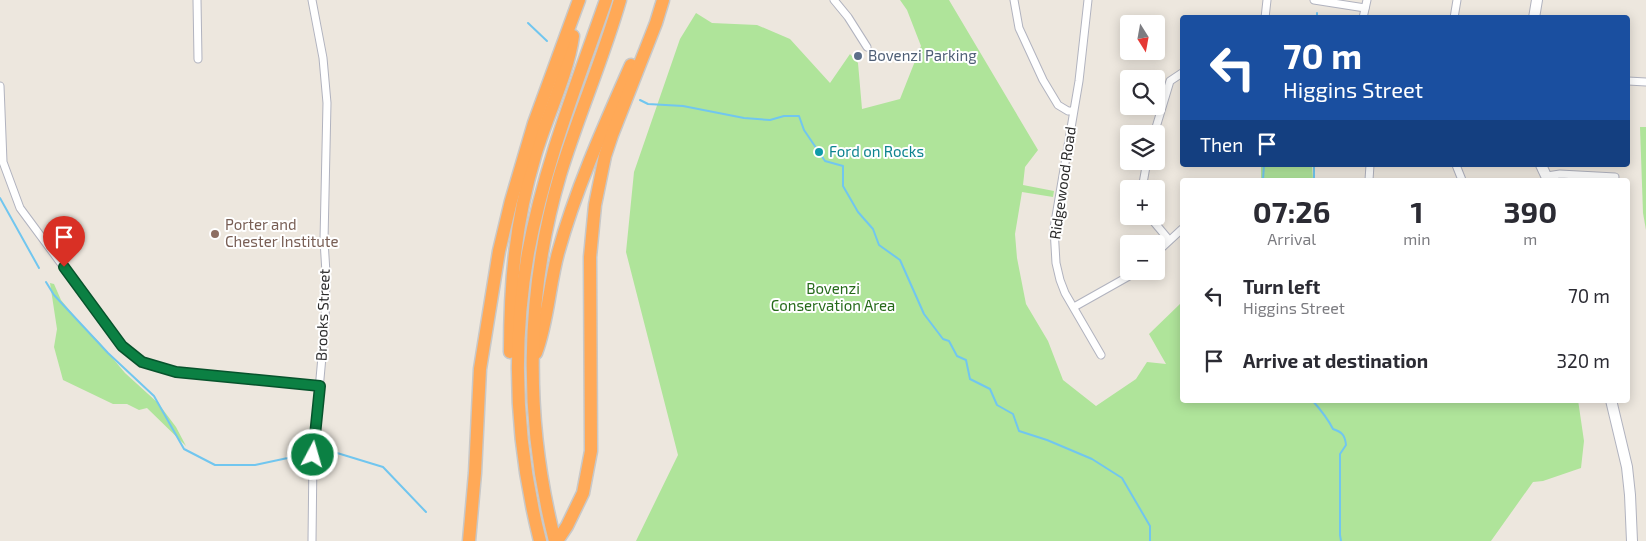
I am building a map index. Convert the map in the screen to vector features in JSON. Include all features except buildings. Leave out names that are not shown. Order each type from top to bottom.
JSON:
[{"type":"highway","points":[[540,541],[525,475],[520,439],[517,358],[521,306],[534,228],[562,126],[606,0]]},
{"type":"highway","points":[[556,541],[544,498],[537,452],[532,394],[537,286],[545,230],[560,175],[620,0]]},
{"type":"highway","points":[[532,363],[542,336],[557,255],[573,202],[655,9],[662,0]]},
{"type":"highway","points":[[556,541],[567,526],[583,493],[591,451],[590,257],[600,177],[612,134],[656,23],[662,0]]},
{"type":"highway","points":[[518,394],[510,358],[512,279],[517,230],[536,153],[572,43],[578,3]]},
{"type":"highway","points":[[470,541],[480,369],[499,251],[511,201],[534,123],[578,3]]},
{"type":"street","points":[[197,0],[198,59]]},
{"type":"street","points":[[834,0],[848,17],[867,47]]},
{"type":"street","points":[[1014,0],[1024,41],[1043,80],[1058,105],[1073,111]]},
{"type":"street","name":"Ridgewood Road","points":[[1088,0],[1053,243],[1060,280],[1065,293],[1101,355]]},
{"type":"street","points":[[1265,15],[1267,0]]},
{"type":"street","points":[[1314,0],[1365,8]]},
{"type":"street","points":[[1364,15],[1367,0]]},
{"type":"street","points":[[1454,15],[1457,0]]},
{"type":"street","points":[[1534,15],[1537,0]]},
{"type":"street","name":"Brooks Street","points":[[312,541],[313,455],[325,324],[326,273],[324,240],[326,95],[323,58],[313,3]]},
{"type":"street","points":[[1157,125],[1170,81],[1180,74]]},
{"type":"street","points":[[1630,81],[1646,82]]},
{"type":"street","points":[[0,86],[3,162],[20,208],[122,346],[142,362],[176,372],[320,386]]},
{"type":"street","points":[[1547,178],[1560,174],[1615,177]]},
{"type":"street","points":[[1156,225],[1169,240]]},
{"type":"street","points":[[1165,244],[1180,231]]},
{"type":"street","points":[[1074,307],[1122,280]]},
{"type":"street","points":[[1613,403],[1627,467],[1632,541]]},
{"type":"green space","name":"Bovenzi Conservation Area","points":[[900,0],[949,0],[1038,150],[1025,167],[1023,185],[1054,191],[1053,197],[1022,192],[1015,234],[1017,258],[1026,304],[1048,341],[1063,380],[1096,406],[1136,379],[1147,362],[1166,364],[1149,334],[1180,304],[1180,403],[1578,403],[1584,441],[1581,468],[1543,481],[1533,482],[1491,541],[636,541],[678,455],[626,252],[634,172],[680,39],[696,13],[712,23],[757,25],[790,39],[830,83],[850,54],[858,63],[862,109],[900,99],[921,46],[907,10]]},
{"type":"green space","points":[[1640,127],[1646,127],[1646,230],[1643,213]]},
{"type":"green space","points":[[1261,167],[1312,167],[1313,178],[1261,178]]},
{"type":"green space","points":[[50,283],[54,284],[61,300],[80,323],[125,373],[158,403],[176,427],[186,446],[147,408],[139,410],[127,404],[113,404],[63,380],[54,347],[57,329]]},
{"type":"waterway","points":[[528,23],[547,41]]},
{"type":"waterway","points":[[640,100],[648,104],[683,106],[744,118],[770,120],[784,116],[799,116],[804,130],[825,161],[843,166],[843,186],[858,212],[873,229],[879,245],[900,260],[924,314],[943,339],[949,341],[957,356],[966,360],[970,379],[990,389],[997,405],[1013,414],[1019,431],[1047,440],[1092,459],[1122,478],[1150,526],[1150,541]]},
{"type":"waterway","points":[[1263,178],[1264,167]]},
{"type":"waterway","points":[[1314,167],[1314,178]]},
{"type":"waterway","points":[[0,198],[39,268]]},
{"type":"waterway","points":[[46,282],[54,295],[108,353],[154,396],[184,449],[215,465],[255,465],[297,456],[306,448]]},
{"type":"waterway","points":[[1314,403],[1333,429],[1339,431],[1344,436],[1346,442],[1340,454],[1341,541]]},
{"type":"waterway","points":[[324,449],[383,467],[426,512]]},
{"type":"place","name":"Bovenzi Parking","points":[[858,56]]},
{"type":"place","name":"Ford on Rocks","points":[[819,152]]},
{"type":"place","name":"Porter and Chester Institute","points":[[215,234]]},
{"type":"route","points":[[64,267],[122,346],[142,362],[176,372],[320,386],[313,455]]}]
